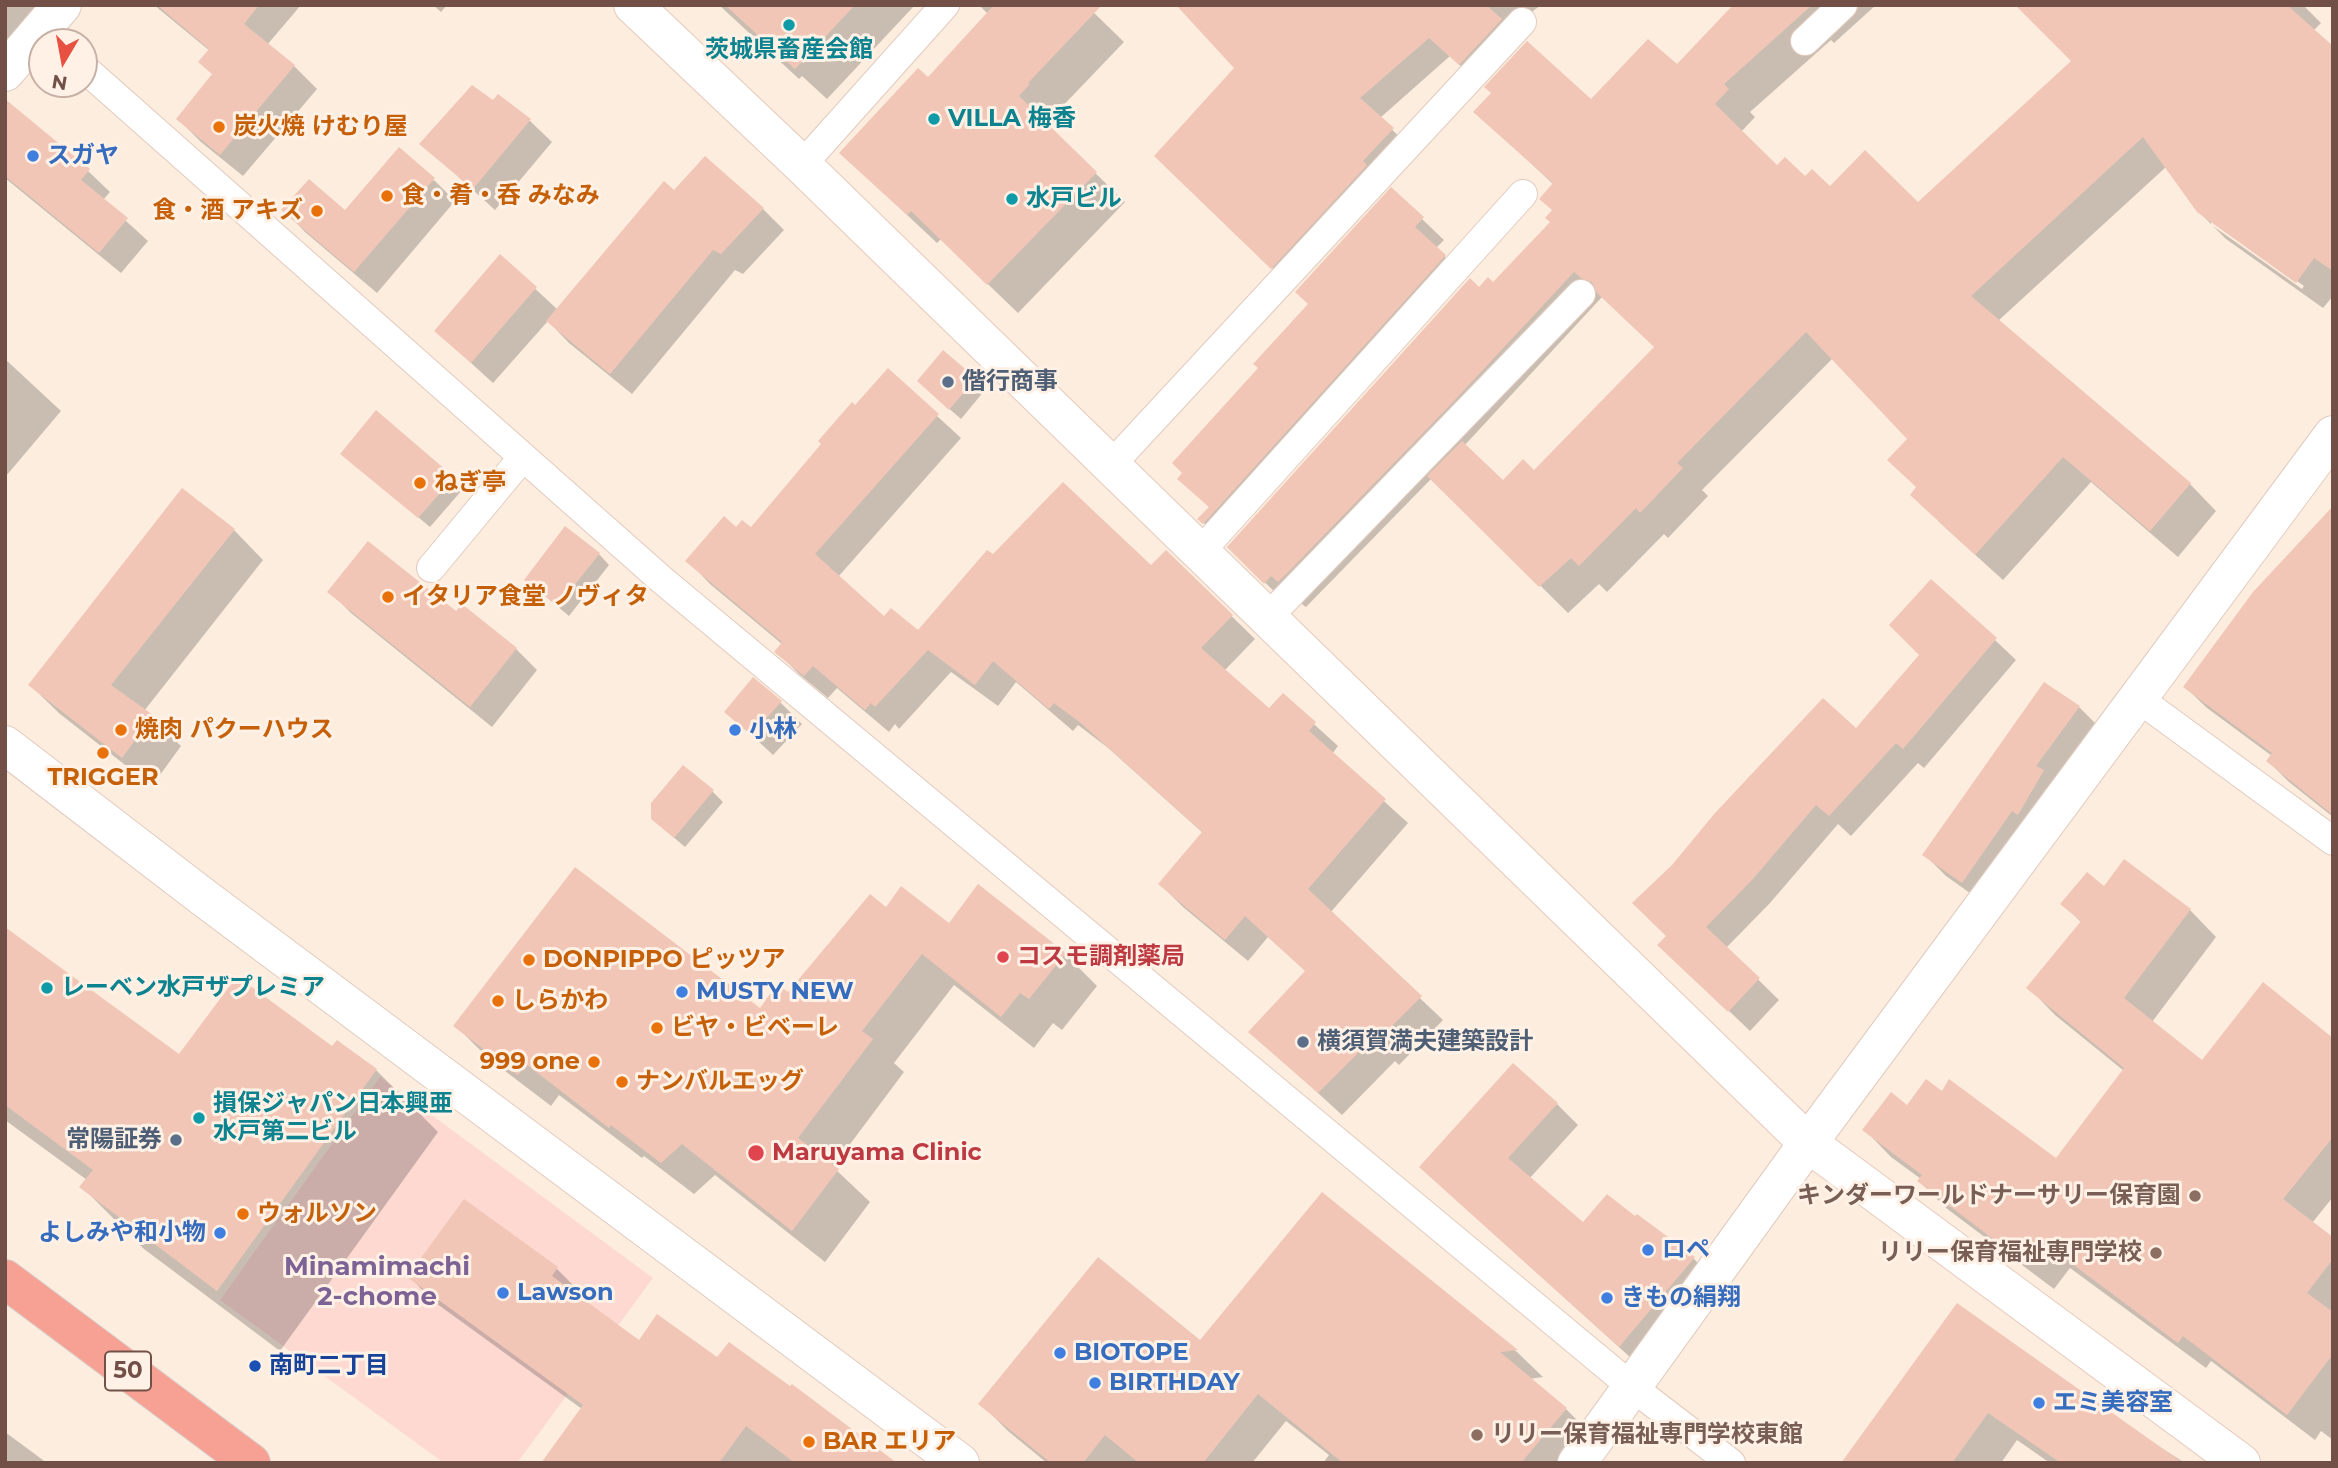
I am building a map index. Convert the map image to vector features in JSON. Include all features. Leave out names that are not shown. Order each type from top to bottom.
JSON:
[{"type":"highway","name":"50","points":[[5,1279],[251,1463]]},
{"type":"street","points":[[633,5],[802,165],[1808,1143],[2241,1463]]},
{"type":"street","points":[[5,72],[53,26]]},
{"type":"street","points":[[1577,1463],[1808,1143],[2333,435]]},
{"type":"street","points":[[5,745],[214,905],[960,1463]]},
{"type":"lane","points":[[802,165],[945,5]]},
{"type":"lane","points":[[1805,41],[1843,5]]},
{"type":"lane","points":[[1111,465],[1522,22]]},
{"type":"lane","points":[[98,80],[662,580],[1632,1387],[1731,1463]]},
{"type":"lane","points":[[1200,552],[1523,194]]},
{"type":"lane","points":[[1267,618],[1581,294]]},
{"type":"lane","points":[[430,568],[523,457]]},
{"type":"lane","points":[[2139,699],[2333,841]]},
{"type":"shaded area","points":[[380,1077],[653,1278],[517,1463],[444,1463],[220,1300]]},
{"type":"building","points":[[157,5],[259,5],[244,24],[295,65],[220,155],[176,119],[212,74],[198,62],[209,49]]},
{"type":"building","name":"茨城県畜産会館","points":[[725,5],[855,5],[795,69]]},
{"type":"building","points":[[994,5],[1102,5],[1028,83],[1030,84],[1019,96],[1097,172],[987,285],[911,211],[907,215],[839,153],[918,68],[928,77]]},
{"type":"building","points":[[1176,5],[1486,5],[1502,19],[1459,65],[1429,38],[1360,98],[1394,128],[1363,161],[1367,165],[1271,269],[1154,156],[1234,68]]},
{"type":"building","points":[[1733,5],[1812,5],[1724,84],[1729,89],[1715,104],[1777,165],[1785,157],[1805,176],[1812,169],[1830,186],[1865,150],[1918,202],[2071,61],[2015,5],[2287,5],[2333,46],[2333,271],[2314,258],[2296,283],[2197,212],[2143,137],[1971,296],[2191,483],[2150,531],[2063,457],[1975,555],[1910,495],[1916,487],[1887,460],[1907,439],[1806,332],[1677,463],[1683,468],[1640,513],[1636,508],[1579,566],[1571,558],[1539,587],[1427,476],[1462,441],[1503,480],[1523,459],[1534,470],[1654,347],[1597,293],[1592,282],[1574,272],[1293,567],[1278,582],[1271,576],[1264,584],[1227,547],[1470,278],[1479,287],[1488,277],[1493,282],[1550,222],[1545,218],[1552,210],[1539,199],[1553,183],[1473,112],[1491,93],[1484,87],[1527,41],[1591,99],[1648,39],[1677,64]]},
{"type":"building","points":[[472,85],[493,100],[498,94],[531,119],[473,189],[419,144]]},
{"type":"building","points":[[5,99],[90,169],[81,180],[128,218],[99,253],[5,176]]},
{"type":"building","points":[[399,147],[435,178],[354,272],[281,210],[309,179],[345,210]]},
{"type":"building","points":[[705,156],[764,208],[721,254],[713,250],[610,374],[546,321],[664,181],[674,190]]},
{"type":"building","points":[[1391,187],[1424,217],[1415,227],[1446,255],[1203,524],[1197,519],[1209,507],[1177,479],[1182,473],[1172,463],[1258,368],[1253,364],[1308,304],[1295,292]]},
{"type":"building","points":[[500,254],[537,287],[471,363],[434,331]]},
{"type":"building","points":[[943,350],[976,378],[949,410],[917,381]]},
{"type":"building","points":[[888,368],[939,414],[815,554],[884,616],[891,608],[918,630],[987,550],[993,554],[1063,482],[1151,565],[1166,550],[1233,615],[1201,648],[1269,708],[1283,693],[1316,722],[1309,731],[1386,799],[1308,889],[1422,996],[1375,1043],[1371,1040],[1318,1093],[1248,1032],[1305,971],[1245,916],[1225,940],[1158,884],[1202,832],[1082,724],[1054,703],[1049,709],[993,661],[975,685],[928,650],[875,707],[871,703],[865,710],[813,666],[804,676],[774,652],[782,642],[685,561],[724,516],[736,527],[742,520],[751,527],[821,444],[818,441],[852,402],[855,405]]},
{"type":"building","points":[[376,410],[454,477],[418,518],[340,454]]},
{"type":"building","points":[[182,488],[235,529],[111,685],[153,715],[122,758],[28,685]]},
{"type":"building","points":[[2333,506],[2333,815],[2266,761],[2272,753],[2183,687],[2253,592]]},
{"type":"building","points":[[565,526],[600,553],[558,606],[524,580]]},
{"type":"building","points":[[368,541],[456,611],[462,604],[517,648],[470,707],[327,592]]},
{"type":"building","points":[[1931,579],[1997,638],[1903,749],[1896,743],[1829,816],[1816,805],[1752,880],[1706,927],[1760,978],[1728,1012],[1657,945],[1666,936],[1632,903],[1672,865],[1715,813],[1823,698],[1856,728],[1919,655],[1889,625]]},
{"type":"building","points":[[753,677],[782,701],[751,735],[724,712]]},
{"type":"building","points":[[2044,682],[2080,706],[2036,766],[2044,770],[2018,815],[2012,811],[1962,883],[1922,855]]},
{"type":"building","points":[[683,765],[714,790],[674,838],[651,819],[651,803]]},
{"type":"building","points":[[2124,859],[2191,909],[2124,998],[2202,1060],[2263,982],[2333,1038],[2333,1137],[2283,1199],[2333,1237],[2333,1259],[2307,1293],[2333,1312],[2333,1354],[2287,1415],[2183,1336],[2178,1343],[2043,1242],[2026,1264],[1917,1181],[1922,1175],[1862,1130],[1891,1092],[1907,1105],[1926,1079],[1942,1091],[1949,1079],[2056,1158],[2124,1068],[2026,988],[2081,921],[2060,904],[2087,872],[2104,886]]},
{"type":"building","points":[[575,867],[760,1008],[777,984],[788,992],[870,894],[886,907],[901,886],[949,923],[978,884],[1066,953],[1029,999],[1020,993],[1001,1017],[922,954],[862,1031],[873,1039],[798,1138],[839,1169],[792,1231],[682,1144],[661,1163],[611,1125],[609,1128],[526,1064],[518,1075],[453,1026]]},
{"type":"building","points":[[5,927],[179,1054],[237,976],[332,1046],[337,1040],[377,1069],[217,1291],[79,1187],[93,1170],[5,1105]]},
{"type":"building","points":[[1513,1063],[1558,1103],[1508,1158],[1583,1222],[1607,1194],[1695,1257],[1619,1347],[1419,1167]]},
{"type":"building","points":[[1322,1192],[1518,1350],[1500,1352],[1567,1408],[1521,1463],[1343,1463],[1258,1394],[1203,1463],[1139,1463],[1105,1435],[1083,1463],[1051,1463],[978,1404],[1098,1257],[1200,1340]]},
{"type":"building","points":[[464,1199],[558,1267],[552,1276],[639,1340],[657,1314],[717,1357],[729,1342],[790,1386],[792,1384],[897,1463],[795,1463],[746,1426],[719,1463],[541,1463],[583,1405],[407,1277]]},
{"type":"building","points":[[1957,1303],[2183,1463],[2061,1463],[1988,1413],[1952,1463],[1841,1463]]},
{"type":"place","name":"茨城県畜産会館","points":[[789,25]]},
{"type":"place","name":"VILLA 梅香","points":[[934,119]]},
{"type":"place","name":"炭火焼 けむり屋","points":[[219,127]]},
{"type":"place","name":"スガヤ","points":[[33,156]]},
{"type":"place","name":"食・肴・呑 みなみ","points":[[387,196]]},
{"type":"place","name":"水戸ビル","points":[[1012,199]]},
{"type":"place","name":"食・酒 アキズ","points":[[317,211]]},
{"type":"place","name":"偕行商事","points":[[948,382]]},
{"type":"place","name":"ねぎ亭","points":[[420,483]]},
{"type":"place","name":"イタリア食堂 ノヴィタ","points":[[388,597]]},
{"type":"place","name":"焼肉 パクーハウス","points":[[121,730]]},
{"type":"place","name":"小林","points":[[735,730]]},
{"type":"place","name":"TRIGGER","points":[[103,753]]},
{"type":"place","name":"コスモ調剤薬局","points":[[1003,957]]},
{"type":"place","name":"DONPIPPO ピッツア","points":[[529,960]]},
{"type":"place","name":"レーベン水戸ザプレミア","points":[[47,988]]},
{"type":"place","name":"MUSTY NEW","points":[[682,992]]},
{"type":"place","name":"しらかわ","points":[[498,1001]]},
{"type":"place","name":"ビヤ・ビベーレ","points":[[657,1028]]},
{"type":"place","name":"横須賀満夫建築設計","points":[[1303,1042]]},
{"type":"place","name":"999 one","points":[[594,1062]]},
{"type":"place","name":"ナンバルエッグ","points":[[622,1082]]},
{"type":"place","name":"損保ジャパン日本興亜 水戸第二ビル","points":[[199,1118]]},
{"type":"place","name":"常陽証券","points":[[176,1140]]},
{"type":"place","name":"Maruyama Clinic","points":[[756,1153]]},
{"type":"place","name":"キンダーワールドナーサリー保育園","points":[[2195,1196]]},
{"type":"place","name":"ウォルソン","points":[[243,1214]]},
{"type":"place","name":"よしみや和小物","points":[[220,1233]]},
{"type":"place","name":"ロペ","points":[[1648,1250]]},
{"type":"place","name":"リリー保育福祉専門学校","points":[[2156,1253]]},
{"type":"place","name":"Lawson","points":[[503,1293]]},
{"type":"place","name":"きもの絹翔","points":[[1607,1298]]},
{"type":"place","name":"BIOTOPE","points":[[1060,1353]]},
{"type":"place","name":"南町二丁目","points":[[255,1366]]},
{"type":"place","name":"BIRTHDAY","points":[[1095,1383]]},
{"type":"place","name":"エミ美容室","points":[[2039,1403]]},
{"type":"place","name":"リリー保育福祉専門学校東館","points":[[1477,1435]]},
{"type":"place","name":"BAR エリア","points":[[809,1442]]},
{"type":"district","name":"Minamimachi 2-chome","points":[[377,1282]]}]
